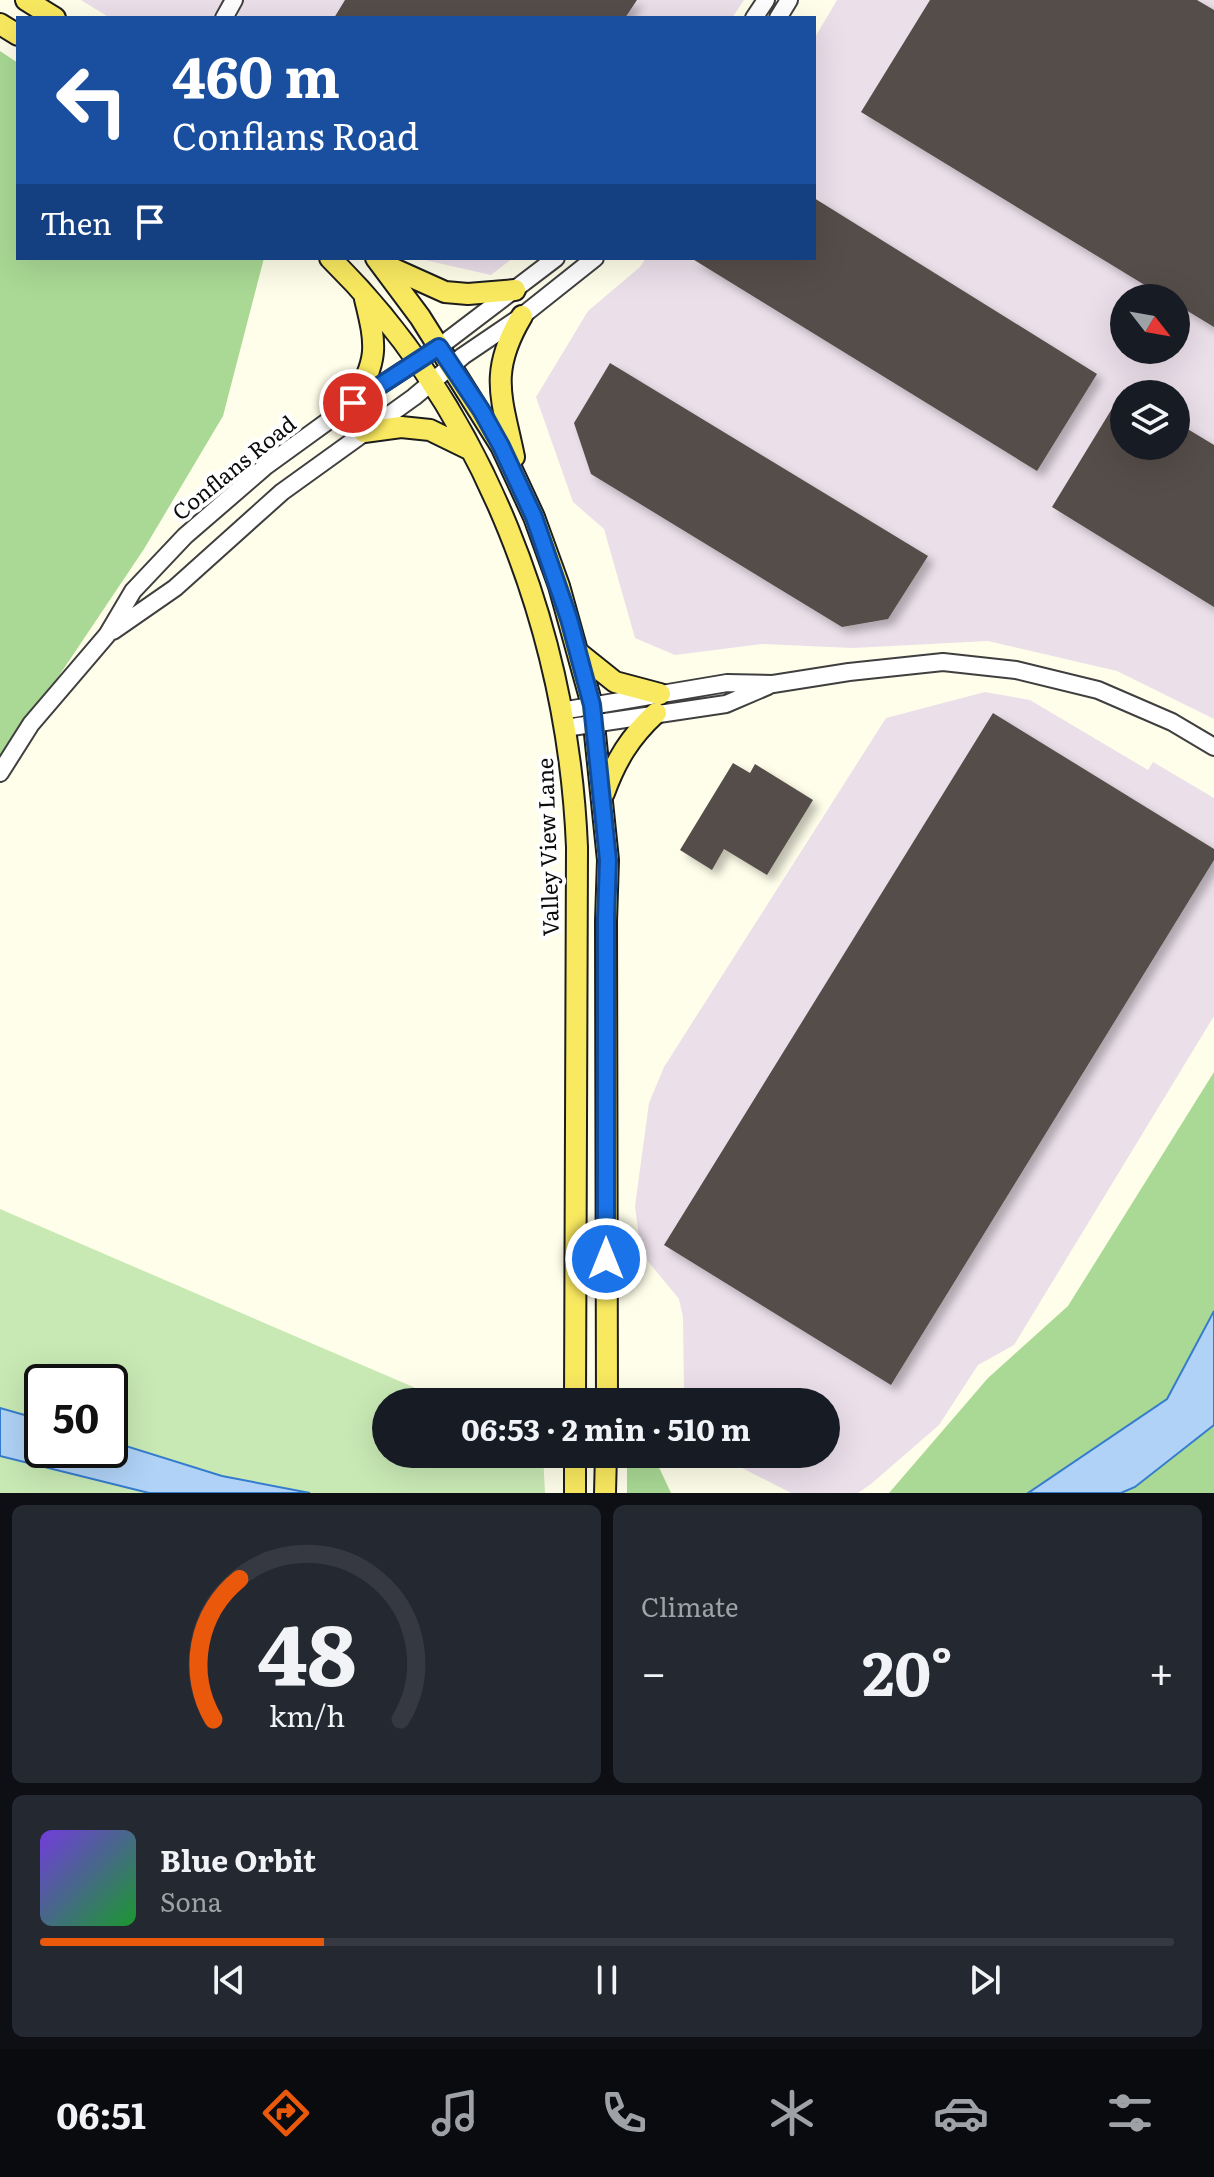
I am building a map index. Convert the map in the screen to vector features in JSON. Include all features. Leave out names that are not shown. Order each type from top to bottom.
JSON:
[{"type":"main road","points":[[26,0],[52,16]]},
{"type":"main road","name":"Valley View Lane","points":[[332,260],[364,295],[415,362],[471,450],[523,565],[547,644],[563,719],[575,800],[577,847],[575,1388]]},
{"type":"main road","points":[[378,260],[445,292],[468,294],[515,290]]},
{"type":"main road","points":[[378,260],[481,410],[520,485],[559,586],[593,713],[608,860],[607,1388]]},
{"type":"main road","points":[[353,403],[370,374],[375,348],[364,295]]},
{"type":"main road","points":[[520,485],[499,383],[505,351],[522,316]]},
{"type":"main road","points":[[364,432],[401,427],[430,430],[471,450]]},
{"type":"main road","points":[[579,654],[615,682],[658,704],[615,763],[602,797]]},
{"type":"main road","points":[[577,1124],[606,1122]]},
{"type":"main road","points":[[575,1468],[575,1493]]},
{"type":"main road","points":[[605,1493],[606,1468]]},
{"type":"street","name":"Conflans Road","points":[[0,773],[31,724],[107,635],[133,591],[185,536],[266,466],[353,403],[439,347],[553,260]]},
{"type":"street","name":"Conflans Road","points":[[107,635],[175,588],[282,492],[430,384],[463,356],[522,316],[592,260]]},
{"type":"street","points":[[563,719],[658,704],[726,704],[773,684],[943,662],[1016,670],[1098,690],[1172,722],[1214,747]]},
{"type":"shaded area","points":[[81,0],[744,0],[733,16],[107,16]]},
{"type":"shaded area","points":[[837,0],[1214,0],[1214,719],[1117,671],[988,641],[853,648],[762,644],[675,655],[635,638],[604,529],[573,502],[536,397],[588,311],[645,260],[816,260],[816,36]]},
{"type":"shaded area","points":[[425,260],[510,260],[491,275]]},
{"type":"shaded area","points":[[985,692],[1030,700],[1148,770],[1153,762],[1214,798],[1214,1016],[1014,1345],[978,1365],[939,1425],[858,1493],[791,1493],[742,1468],[840,1468],[840,1388],[684,1388],[683,1317],[679,1299],[641,1253],[635,1206],[649,1103],[664,1067],[886,718]]},
{"type":"green space","points":[[0,51],[16,62],[16,260],[263,260],[223,416],[144,549],[32,716],[0,774]]},
{"type":"green space","points":[[1214,1072],[1214,1493],[889,1493],[988,1378],[1068,1306]]},
{"type":"green space","points":[[0,1209],[416,1388],[372,1388],[372,1468],[544,1468],[545,1493],[0,1493]]},
{"type":"green space","points":[[627,1468],[659,1468],[671,1493],[627,1493]]},
{"type":"water","points":[[1214,1311],[1214,1425],[1135,1487],[1121,1493],[1028,1493],[1167,1399]]},
{"type":"water","points":[[0,1408],[24,1415],[24,1462],[0,1456]]},
{"type":"water","points":[[128,1447],[222,1476],[310,1493],[149,1493],[48,1468],[128,1468]]},
{"type":"building","points":[[345,0],[637,0],[626,16],[335,16]]},
{"type":"building","points":[[930,0],[1197,0],[1214,10],[1214,327],[1190,312],[1190,284],[1143,284],[861,112]]},
{"type":"building","points":[[816,199],[1097,374],[1037,471],[694,260],[816,260]]},
{"type":"building","points":[[610,363],[928,556],[888,619],[842,627],[591,474],[574,423]]},
{"type":"building","points":[[1110,412],[1110,460],[1190,460],[1190,430],[1214,445],[1214,607],[1052,507]]},
{"type":"building","points":[[993,713],[1214,849],[1214,860],[891,1385],[664,1245]]},
{"type":"building","points":[[733,763],[750,773],[755,764],[813,800],[767,875],[724,849],[712,870],[680,850]]},
{"type":"route","points":[[353,403],[439,347],[501,446],[534,517],[569,619],[592,705],[608,860],[606,1259]]}]
